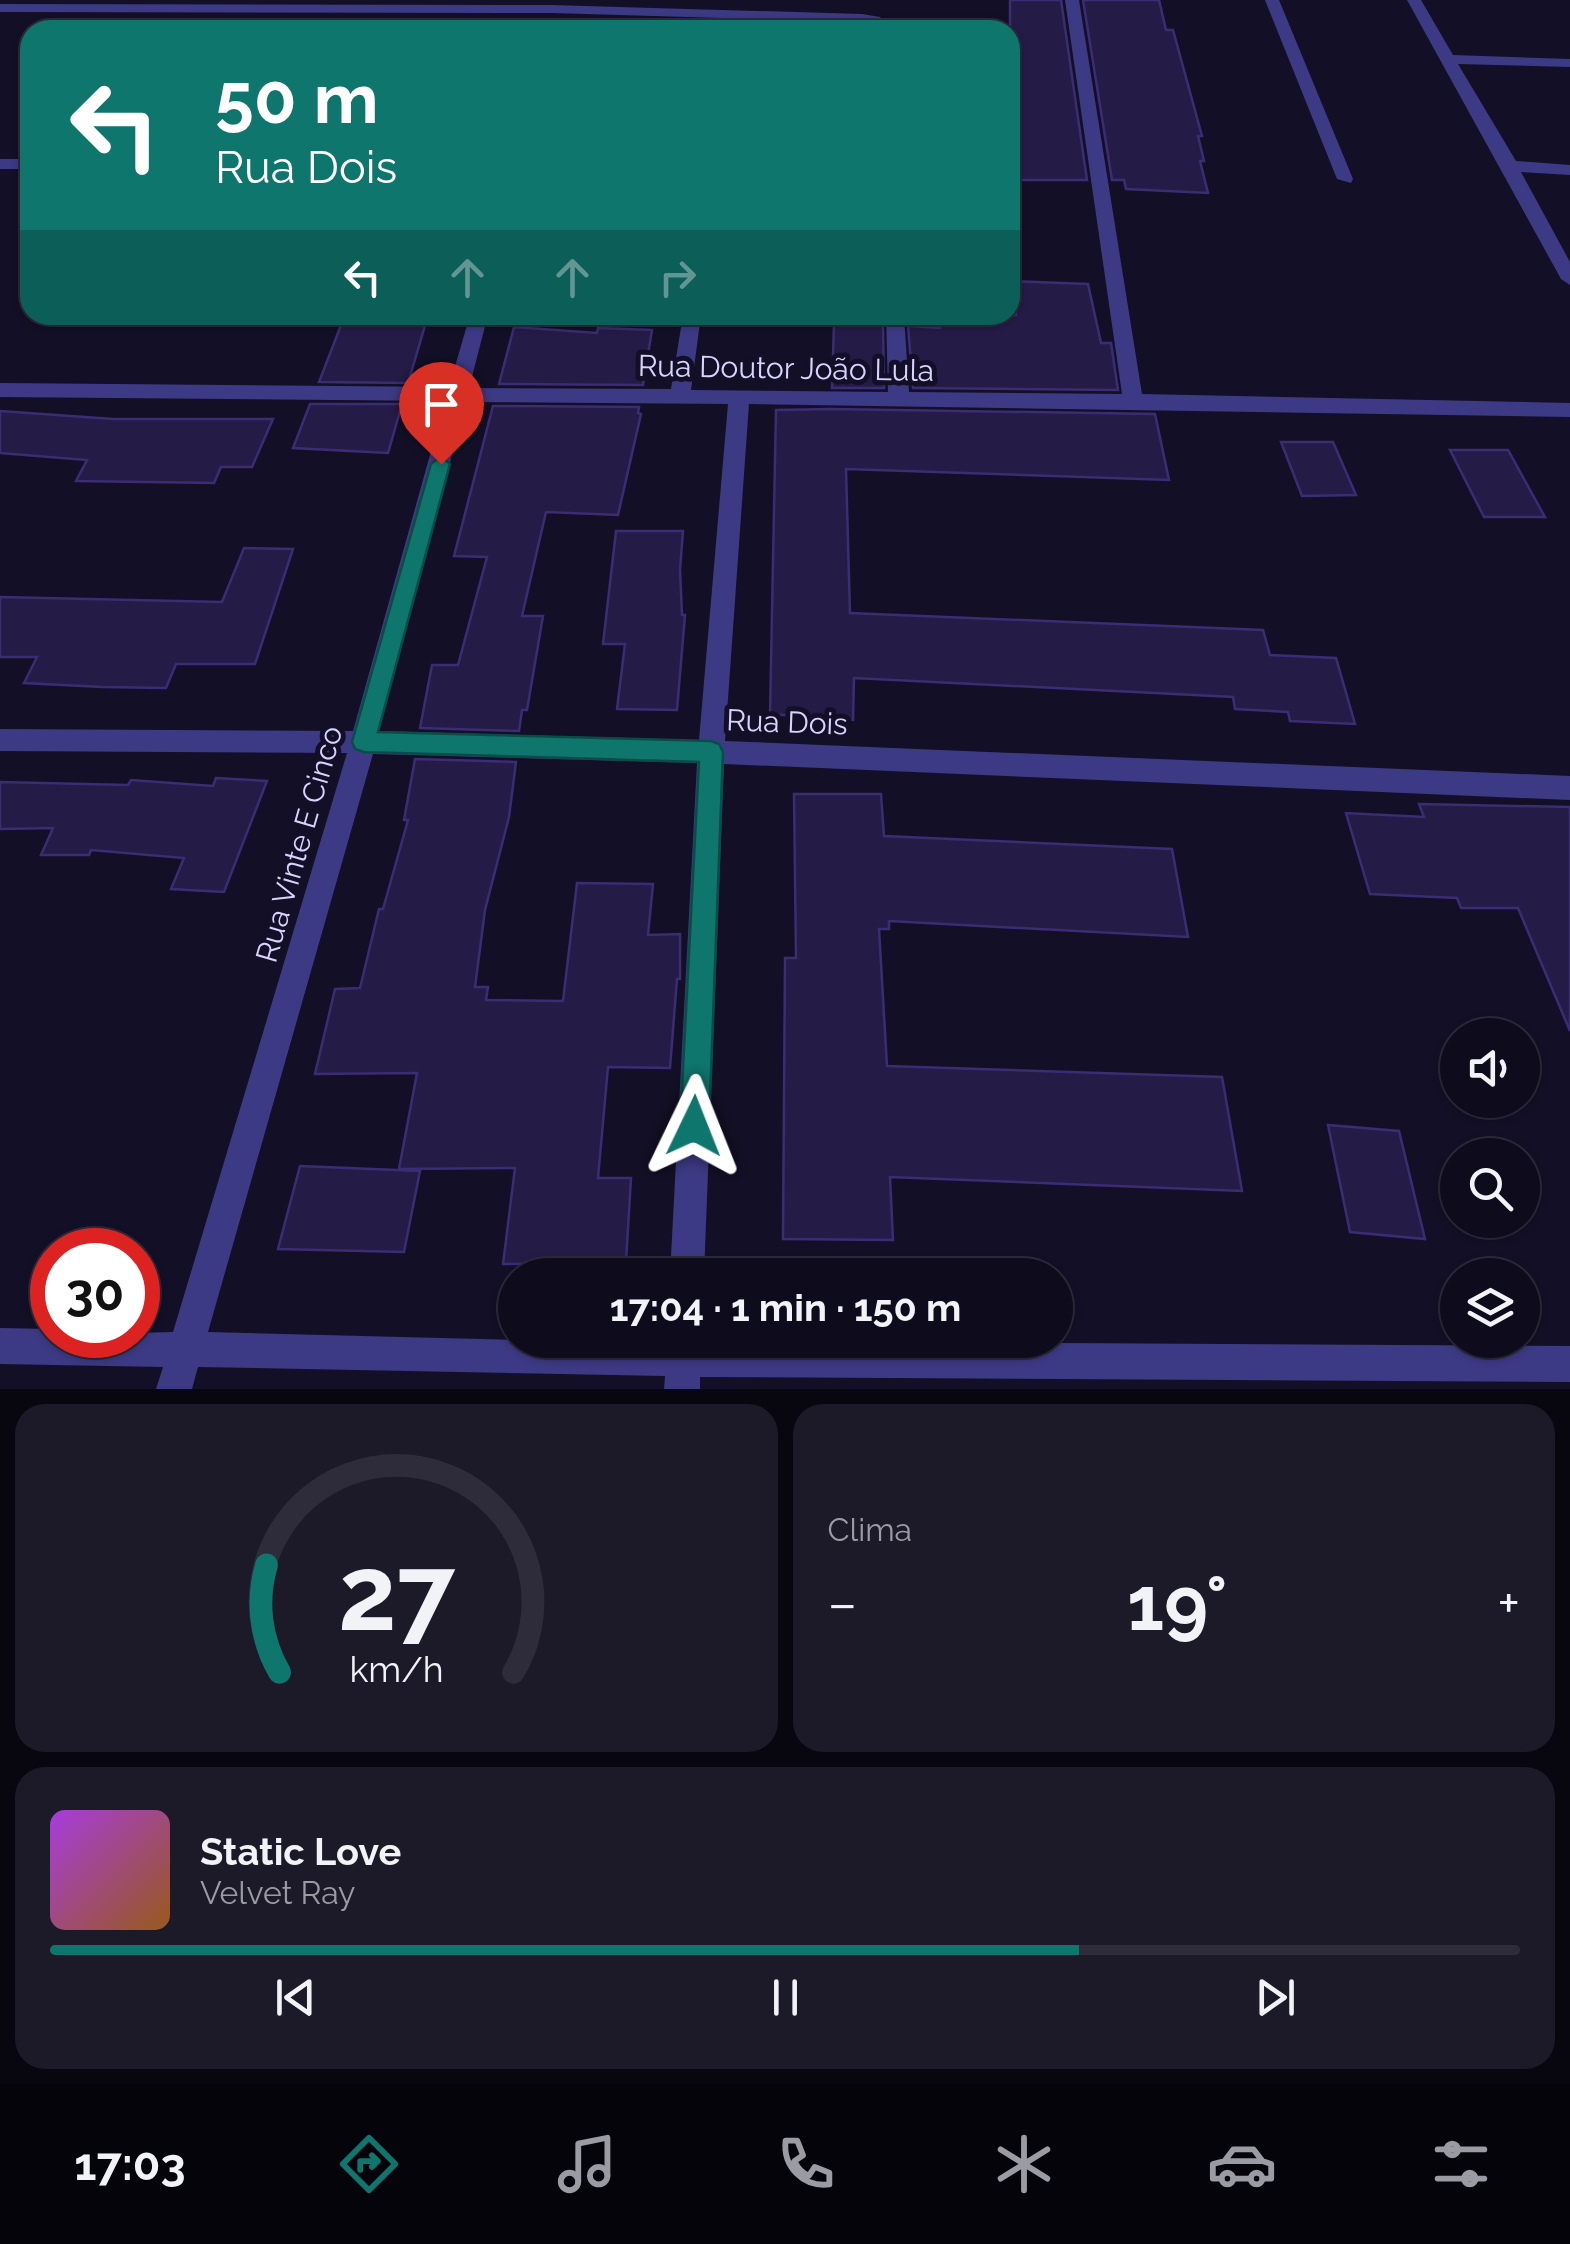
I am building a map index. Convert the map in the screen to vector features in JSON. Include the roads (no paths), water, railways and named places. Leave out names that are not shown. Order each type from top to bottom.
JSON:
[{"type":"street","points":[[1072,0],[1133,401]]},
{"type":"street","points":[[1272,0],[1345,179]]},
{"type":"street","points":[[1414,0],[1570,279]]},
{"type":"street","points":[[0,8],[553,5],[694,20]]},
{"type":"street","points":[[819,20],[876,20]]},
{"type":"street","points":[[1448,59],[1570,63]]},
{"type":"street","points":[[1510,166],[1570,170]]},
{"type":"street","name":"Rua Vinte E Cinco","points":[[174,1389],[364,742],[477,325]]},
{"type":"street","points":[[680,396],[691,325]]},
{"type":"street","points":[[896,325],[900,401]]},
{"type":"street","name":"Rua Doutor João Lula","points":[[0,390],[1133,401],[1570,410]]},
{"type":"street","points":[[688,1258],[711,752],[739,399]]},
{"type":"street","name":"Rua Dois","points":[[0,740],[364,742],[711,752],[1570,788]]},
{"type":"street","points":[[0,1346],[683,1363],[1570,1364]]}]
